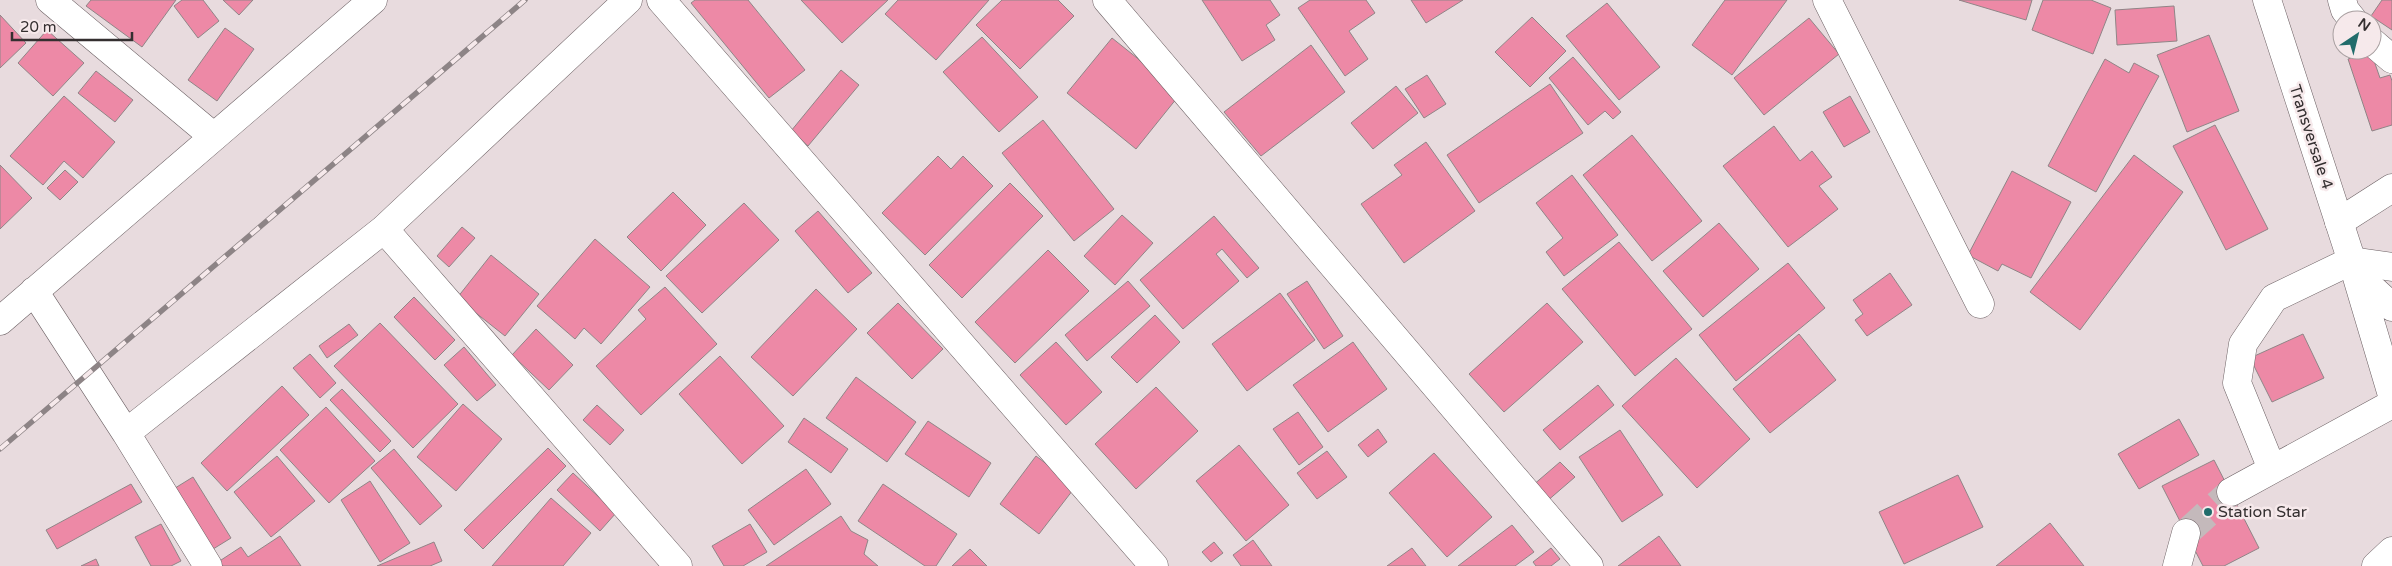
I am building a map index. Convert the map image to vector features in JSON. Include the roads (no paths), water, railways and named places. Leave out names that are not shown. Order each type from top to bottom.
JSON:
[{"type":"street","points":[[50,0],[214,137]]},
{"type":"street","points":[[0,321],[373,0]]},
{"type":"street","points":[[126,433],[384,229],[628,0]]},
{"type":"street","points":[[661,0],[1154,566]]},
{"type":"street","points":[[1107,0],[1589,566]]},
{"type":"street","points":[[1827,0],[1980,304]]},
{"type":"street","name":"Transversale 4","points":[[2266,0],[2340,222],[2392,395]]},
{"type":"street","points":[[2382,50],[2392,59]]},
{"type":"street","points":[[2340,222],[2392,188]]},
{"type":"street","points":[[384,229],[678,566]]},
{"type":"street","points":[[2272,469],[2237,383],[2243,344],[2274,298],[2354,267],[2392,267]]},
{"type":"street","points":[[2354,267],[2392,307]]},
{"type":"street","points":[[34,291],[126,433],[208,566]]},
{"type":"street","points":[[2230,492],[2392,404]]},
{"type":"street","points":[[2177,566],[2186,533]]},
{"type":"street","points":[[2376,566],[2392,550]]},
{"type":"tunnel","points":[[2186,533],[2231,492]]},
{"type":"railway","points":[[0,449],[525,0]]},
{"type":"place","name":"Station Star","points":[[2208,512]]}]
